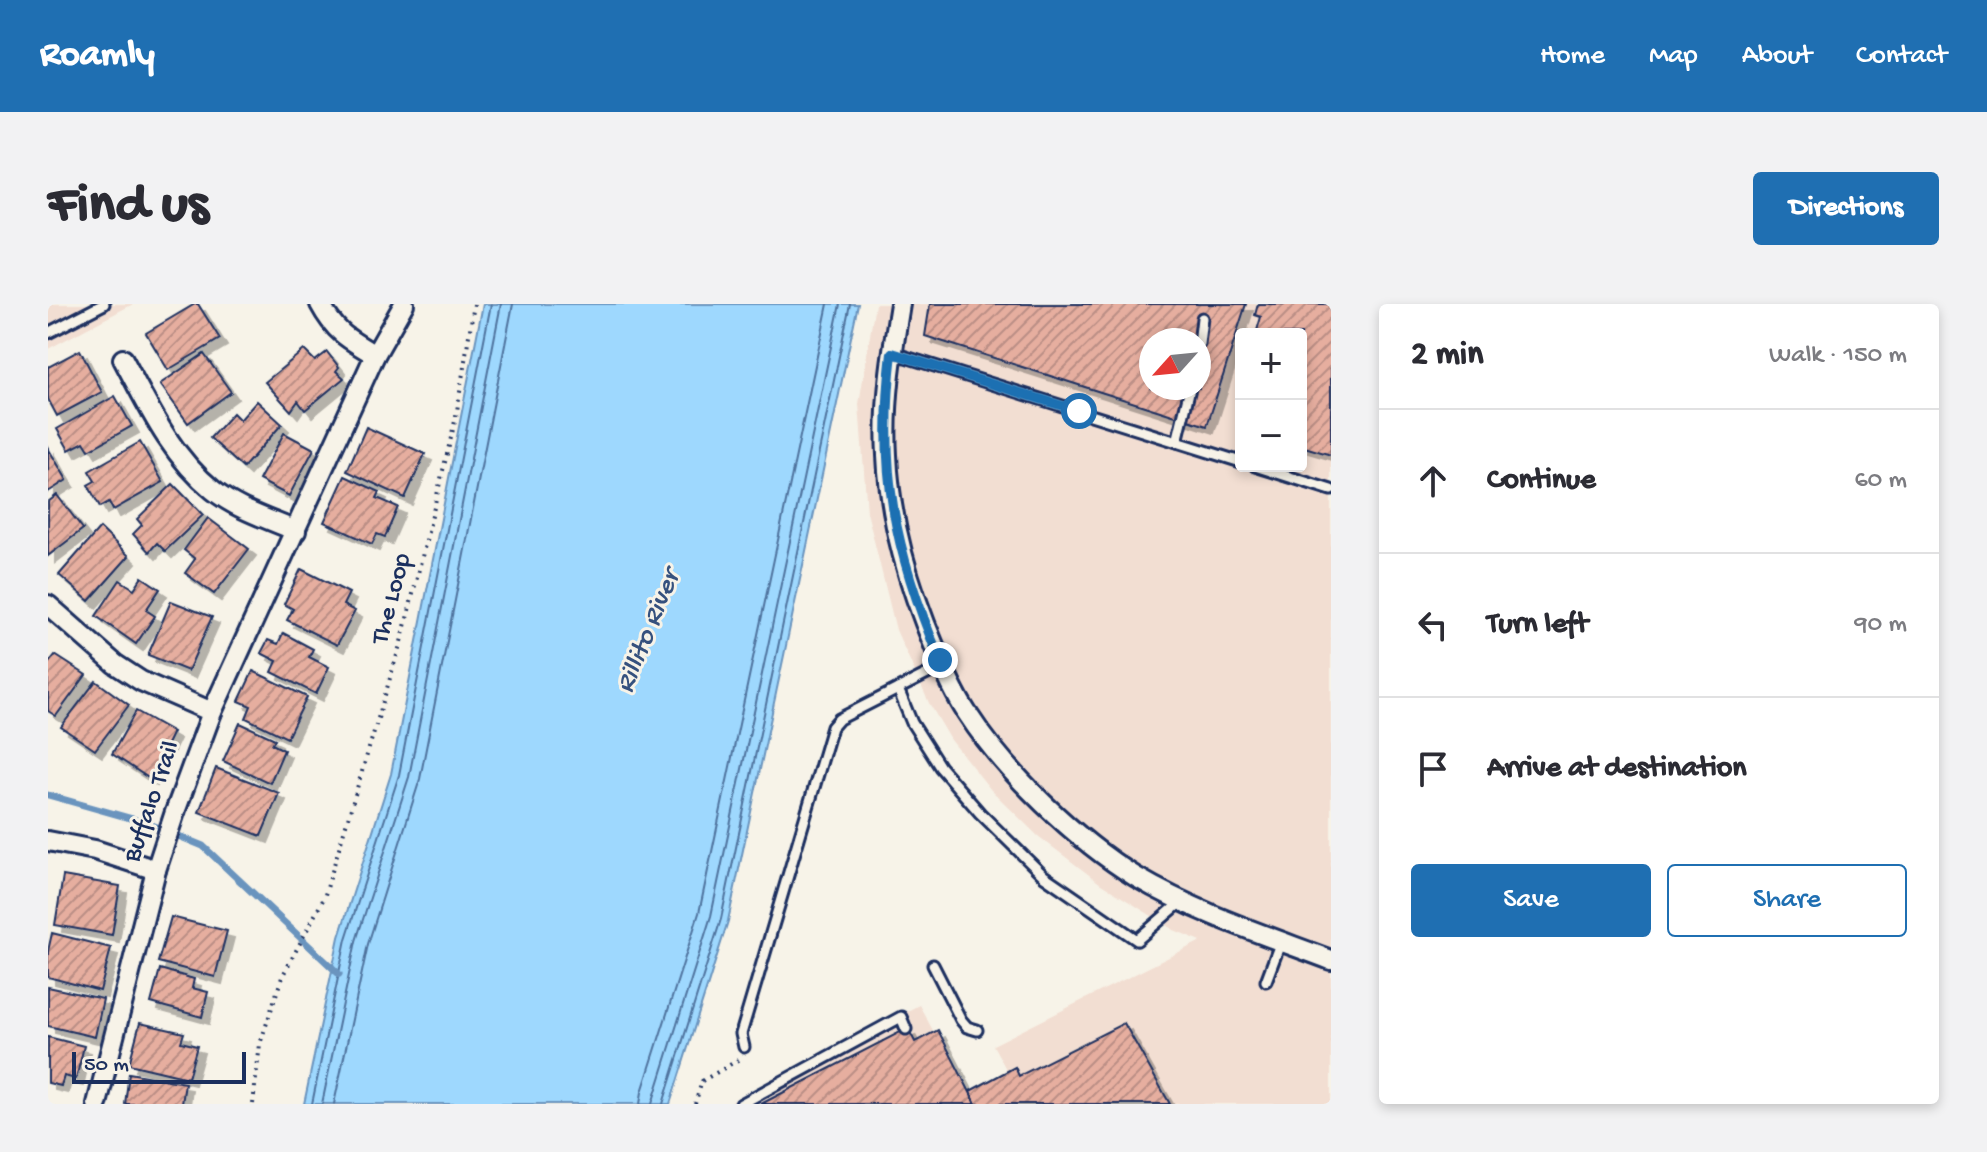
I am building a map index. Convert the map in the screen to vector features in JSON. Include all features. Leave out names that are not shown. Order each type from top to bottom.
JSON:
[{"type":"street","points":[[320,304],[343,336],[375,355]]},
{"type":"street","name":"Buffalo Trail","points":[[97,1104],[158,863],[212,712],[375,355],[404,304]]},
{"type":"street","points":[[900,304],[886,422],[892,507],[908,578],[943,666],[969,716],[1046,805],[1112,860],[1182,901],[1331,960]]},
{"type":"street","points":[[123,359],[167,439],[213,491],[238,506],[296,531]]},
{"type":"street","points":[[48,605],[115,664],[141,681],[212,712]]},
{"type":"street","points":[[48,841],[158,863]]},
{"type":"lane","points":[[48,333],[104,304]]},
{"type":"lane","points":[[1201,328],[1202,318]]},
{"type":"lane","points":[[892,353],[1235,460]]},
{"type":"lane","points":[[1177,442],[1187,400]]},
{"type":"lane","points":[[1274,472],[1331,490]]},
{"type":"lane","points":[[747,1050],[741,1034],[832,727],[839,719],[943,666]]},
{"type":"lane","points":[[898,689],[912,723],[940,767],[980,813],[1044,876],[1137,940],[1182,901]]},
{"type":"lane","points":[[1266,981],[1281,941]]},
{"type":"lane","points":[[933,965],[961,1020],[967,1027],[977,1030]]},
{"type":"lane","points":[[741,1104],[901,1017],[906,1029]]},
{"type":"path","name":"The Loop","points":[[253,1104],[260,1044],[282,977],[324,898],[403,635],[456,417],[474,304]]},
{"type":"path","points":[[695,1104],[702,1081],[747,1050]]},
{"type":"shaded area","points":[[48,304],[133,304],[48,349]]},
{"type":"shaded area","points":[[875,304],[1331,304],[1331,1104],[728,1104],[919,1005],[967,1092],[1007,1071],[993,1045],[1201,941],[1174,930],[1101,884],[1038,836],[991,790],[951,740],[929,703],[896,630],[867,512],[859,404]]},
{"type":"water","name":"Rillito River","points":[[483,304],[858,304],[728,921],[670,1104],[304,1104],[339,937],[391,774]]},
{"type":"building","points":[[198,304],[220,339],[168,370],[146,333]]},
{"type":"building","points":[[930,304],[1246,304],[1238,328],[1235,328],[1235,338],[1207,426],[925,336]]},
{"type":"building","points":[[1258,304],[1331,304],[1331,455],[1307,448],[1307,328],[1258,328],[1261,317],[1255,315]]},
{"type":"building","points":[[80,350],[102,392],[57,416],[48,399],[48,367]]},
{"type":"building","points":[[304,350],[315,361],[327,352],[339,367],[336,371],[344,378],[305,410],[298,401],[291,411],[265,382]]},
{"type":"building","points":[[204,354],[231,392],[188,423],[160,384]]},
{"type":"building","points":[[115,396],[132,426],[89,450],[84,442],[69,450],[57,429]]},
{"type":"building","points":[[257,401],[282,424],[243,468],[210,438],[233,413],[240,420]]},
{"type":"building","points":[[366,427],[425,454],[405,498],[347,471]]},
{"type":"building","points":[[284,433],[314,449],[289,496],[259,480]]},
{"type":"building","points":[[140,442],[163,482],[113,510],[109,502],[100,507],[88,485],[95,481],[89,471]]},
{"type":"building","points":[[48,448],[67,480],[48,492]]},
{"type":"building","points":[[345,476],[380,492],[377,498],[398,507],[385,537],[377,534],[372,544],[324,522]]},
{"type":"building","points":[[173,484],[203,515],[165,551],[157,543],[149,552],[133,534],[142,525],[137,519]]},
{"type":"building","points":[[57,495],[83,529],[48,556],[48,502]]},
{"type":"building","points":[[208,518],[249,549],[214,594],[185,573],[195,559],[184,550]]},
{"type":"building","points":[[100,528],[129,556],[89,601],[59,575]]},
{"type":"building","points":[[301,569],[349,593],[343,605],[355,611],[337,645],[287,620],[293,609],[284,604]]},
{"type":"building","points":[[142,577],[160,589],[146,610],[155,616],[136,644],[96,616],[120,580],[134,589]]},
{"type":"building","points":[[171,601],[212,617],[188,671],[148,655]]},
{"type":"building","points":[[283,633],[313,649],[309,657],[329,667],[316,694],[272,672],[277,661],[261,653],[268,640],[278,644]]},
{"type":"building","points":[[55,655],[86,675],[56,716],[48,711],[48,664]]},
{"type":"building","points":[[253,671],[307,697],[287,738],[246,718],[251,706],[239,701]]},
{"type":"building","points":[[96,681],[129,705],[95,750],[61,727]]},
{"type":"building","points":[[136,711],[173,732],[150,779],[112,754]]},
{"type":"building","points":[[240,723],[275,739],[272,744],[284,750],[270,783],[223,761]]},
{"type":"building","points":[[216,768],[279,793],[261,836],[199,812]]},
{"type":"building","points":[[63,876],[120,886],[112,935],[55,925]]},
{"type":"building","points":[[171,917],[227,931],[215,977],[158,962]]},
{"type":"building","points":[[52,933],[111,948],[100,991],[48,977]]},
{"type":"building","points":[[160,969],[194,979],[192,988],[208,992],[202,1017],[151,1003]]},
{"type":"building","points":[[48,987],[103,999],[95,1037],[48,1026]]},
{"type":"building","points":[[140,1023],[184,1033],[181,1042],[197,1046],[188,1078],[129,1064]]},
{"type":"building","points":[[1124,1023],[1170,1104],[976,1104],[970,1091],[1015,1067],[1019,1076]]},
{"type":"building","points":[[908,1028],[915,1042],[938,1030],[976,1104],[761,1104]]},
{"type":"building","points":[[48,1037],[84,1046],[76,1079],[64,1076],[61,1086],[48,1083]]},
{"type":"building","points":[[129,1073],[185,1083],[182,1104],[125,1104]]},
{"type":"waterway","points":[[48,795],[147,823],[203,846],[339,974]]},
{"type":"route","points":[[940,660],[908,578],[892,507],[886,422],[892,353],[1079,411]]}]
